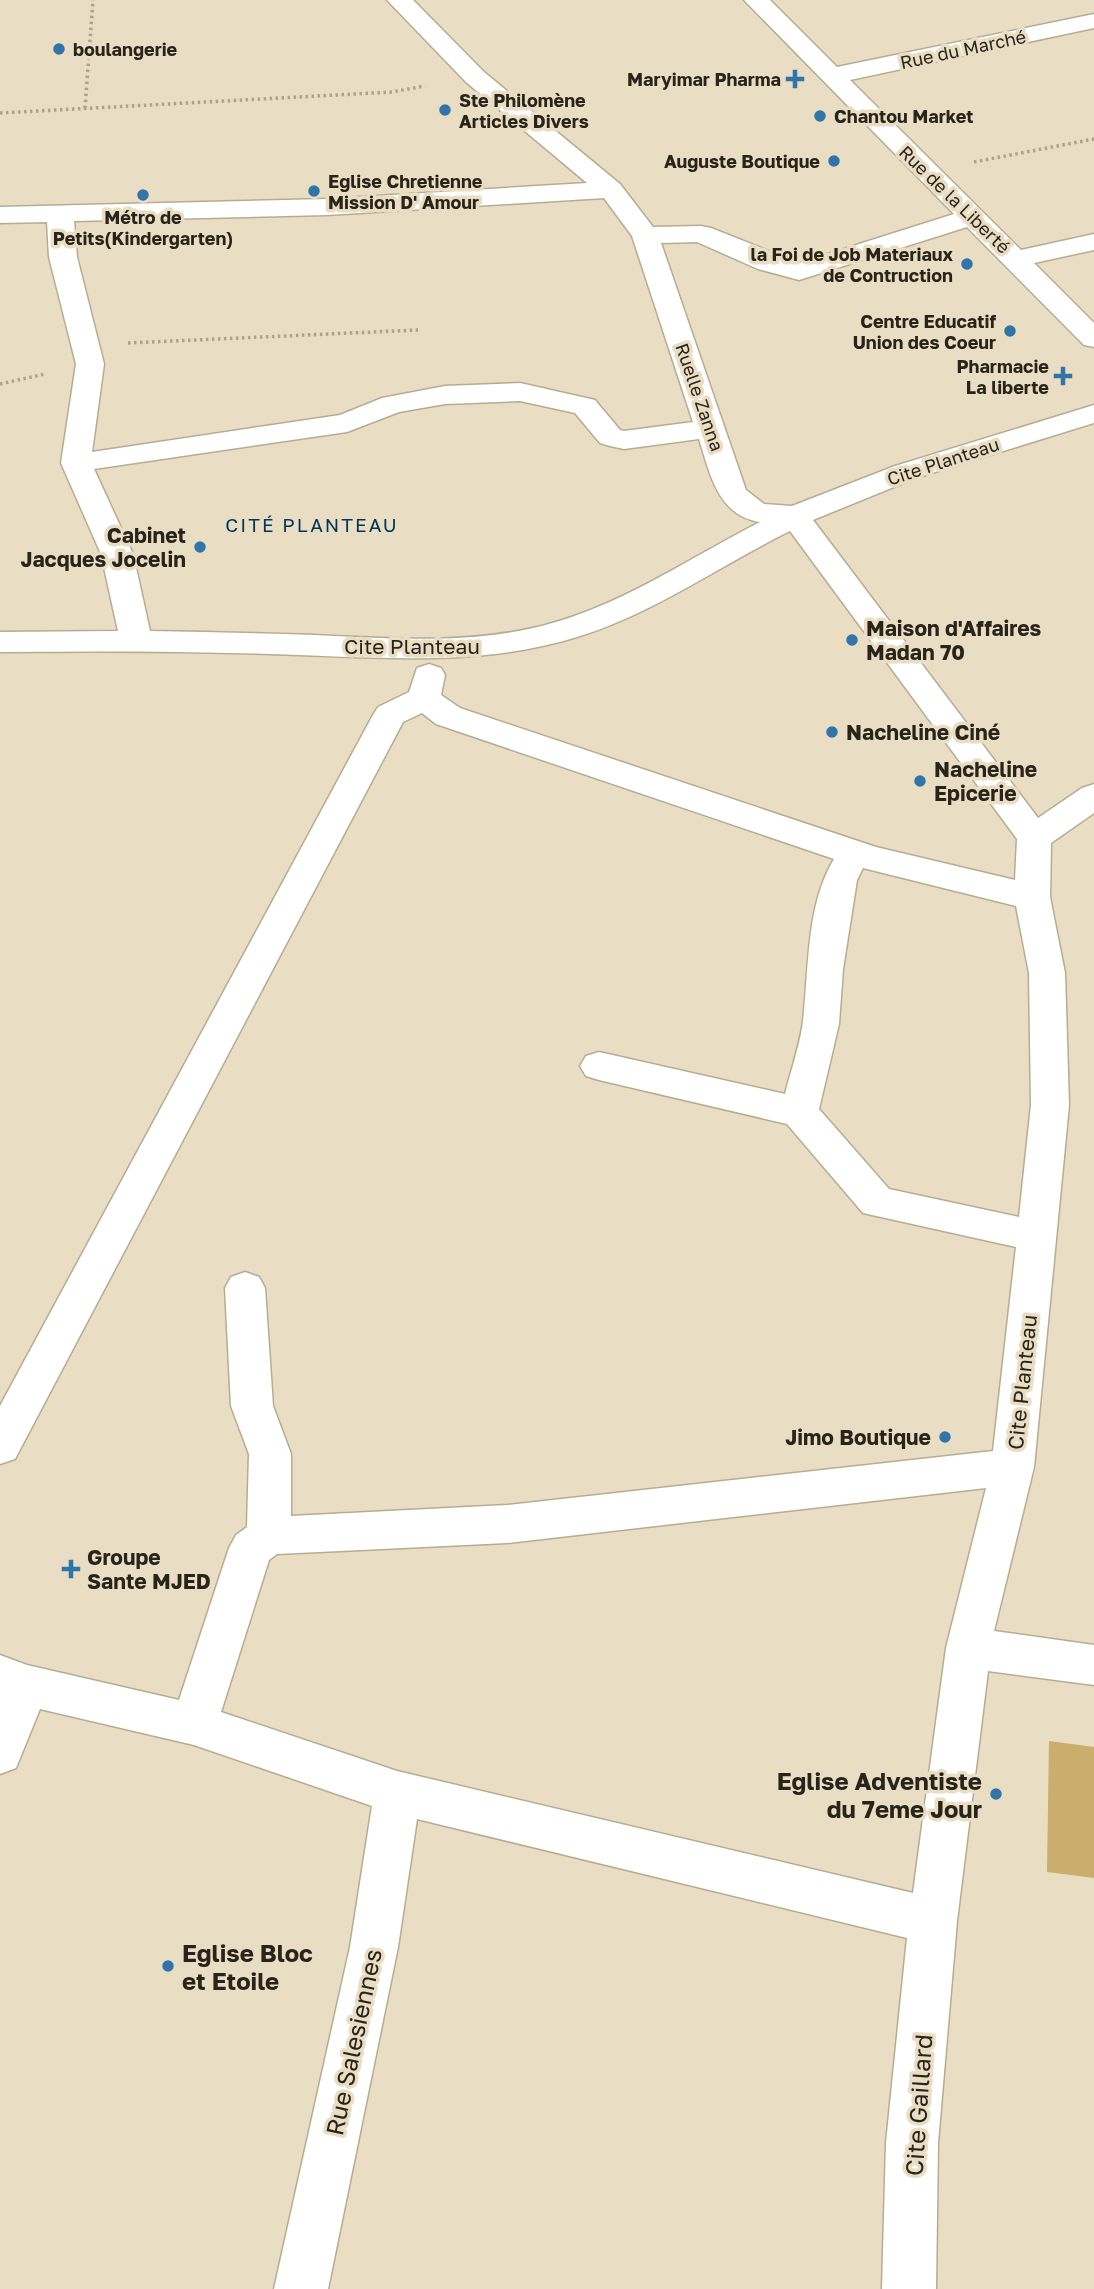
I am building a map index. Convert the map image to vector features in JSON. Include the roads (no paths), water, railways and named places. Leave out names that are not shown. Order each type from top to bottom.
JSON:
[{"type":"street","name":"Ruelle Zanna","points":[[399,0],[475,77],[611,190],[646,235],[732,494],[756,512],[795,516]]},
{"type":"street","name":"Rue de la Liberté","points":[[756,0],[1094,339]]},
{"type":"street","name":"Rue du Marché","points":[[832,76],[1094,21]]},
{"type":"street","points":[[0,215],[60,216],[327,207],[611,190]]},
{"type":"street","points":[[60,216],[63,257],[90,364],[76,463],[117,554],[136,639]]},
{"type":"street","points":[[646,235],[701,234],[768,263],[799,272],[971,216]]},
{"type":"street","points":[[1017,259],[1094,242]]},
{"type":"street","points":[[76,463],[347,423],[392,404],[444,395],[520,393],[585,406],[610,437],[624,440],[711,429]]},
{"type":"street","name":"Cite Planteau","points":[[0,642],[136,639],[435,649],[497,645],[566,630],[630,604],[795,516],[872,484],[1094,414]]},
{"type":"street","points":[[795,516],[1034,838],[1094,796]]},
{"type":"street","points":[[424,698],[435,649]]},
{"type":"street","points":[[424,698],[448,716],[855,853],[1032,897]]},
{"type":"street","points":[[0,1446],[390,715],[424,698]]},
{"type":"street","name":"Cite Planteau","points":[[933,1922],[968,1648],[1013,1467],[1038,1236],[1050,1105],[1047,973],[1032,897],[1034,838]]},
{"type":"street","points":[[799,1112],[821,1024],[825,969],[839,880],[855,853]]},
{"type":"street","points":[[599,1066],[799,1112],[877,1202],[1038,1236]]},
{"type":"street","points":[[246,1288],[251,1406],[270,1454],[269,1536]]},
{"type":"street","points":[[194,1724],[251,1548],[269,1536],[507,1524],[821,1491],[1013,1467]]},
{"type":"street","points":[[968,1648],[1094,1665]]},
{"type":"street","points":[[0,1752],[13,1680],[194,1724],[397,1793],[933,1922]]},
{"type":"street","name":"Rue Salesiennes","points":[[301,2289],[374,1947],[397,1793]]},
{"type":"street","name":"Cite Gaillard","points":[[909,2289],[912,2143],[933,1922]]},
{"type":"place","name":"boulangerie","points":[[59,49]]},
{"type":"place","name":"Maryimar Pharma","points":[[795,79]]},
{"type":"place","name":"Ste Philomène Articles Divers","points":[[445,110]]},
{"type":"place","name":"Chantou Market","points":[[820,116]]},
{"type":"place","name":"Auguste Boutique","points":[[834,161]]},
{"type":"place","name":"Eglise Chretienne Mission D' Amour","points":[[314,191]]},
{"type":"place","name":"Métro de Petits(Kindergarten)","points":[[143,195]]},
{"type":"place","name":"la Foi de Job Materiaux de Contruction","points":[[967,264]]},
{"type":"place","name":"Centre Educatif Union des Coeur","points":[[1010,331]]},
{"type":"place","name":"Pharmacie La liberte","points":[[1063,376]]},
{"type":"place","name":"Cabinet Jacques Jocelin","points":[[200,547]]},
{"type":"place","name":"Maison d'Affaires Madan 70","points":[[852,640]]},
{"type":"place","name":"Nacheline Ciné","points":[[832,732]]},
{"type":"place","name":"Nacheline Epicerie","points":[[920,781]]},
{"type":"place","name":"Jimo Boutique","points":[[945,1437]]},
{"type":"place","name":"Groupe Sante MJED","points":[[71,1569]]},
{"type":"place","name":"Eglise Adventiste du 7eme Jour","points":[[996,1794]]},
{"type":"place","name":"Eglise Bloc et Etoile","points":[[168,1966]]},
{"type":"district","name":"CITÉ PLANTEAU","points":[[312,524]]}]
